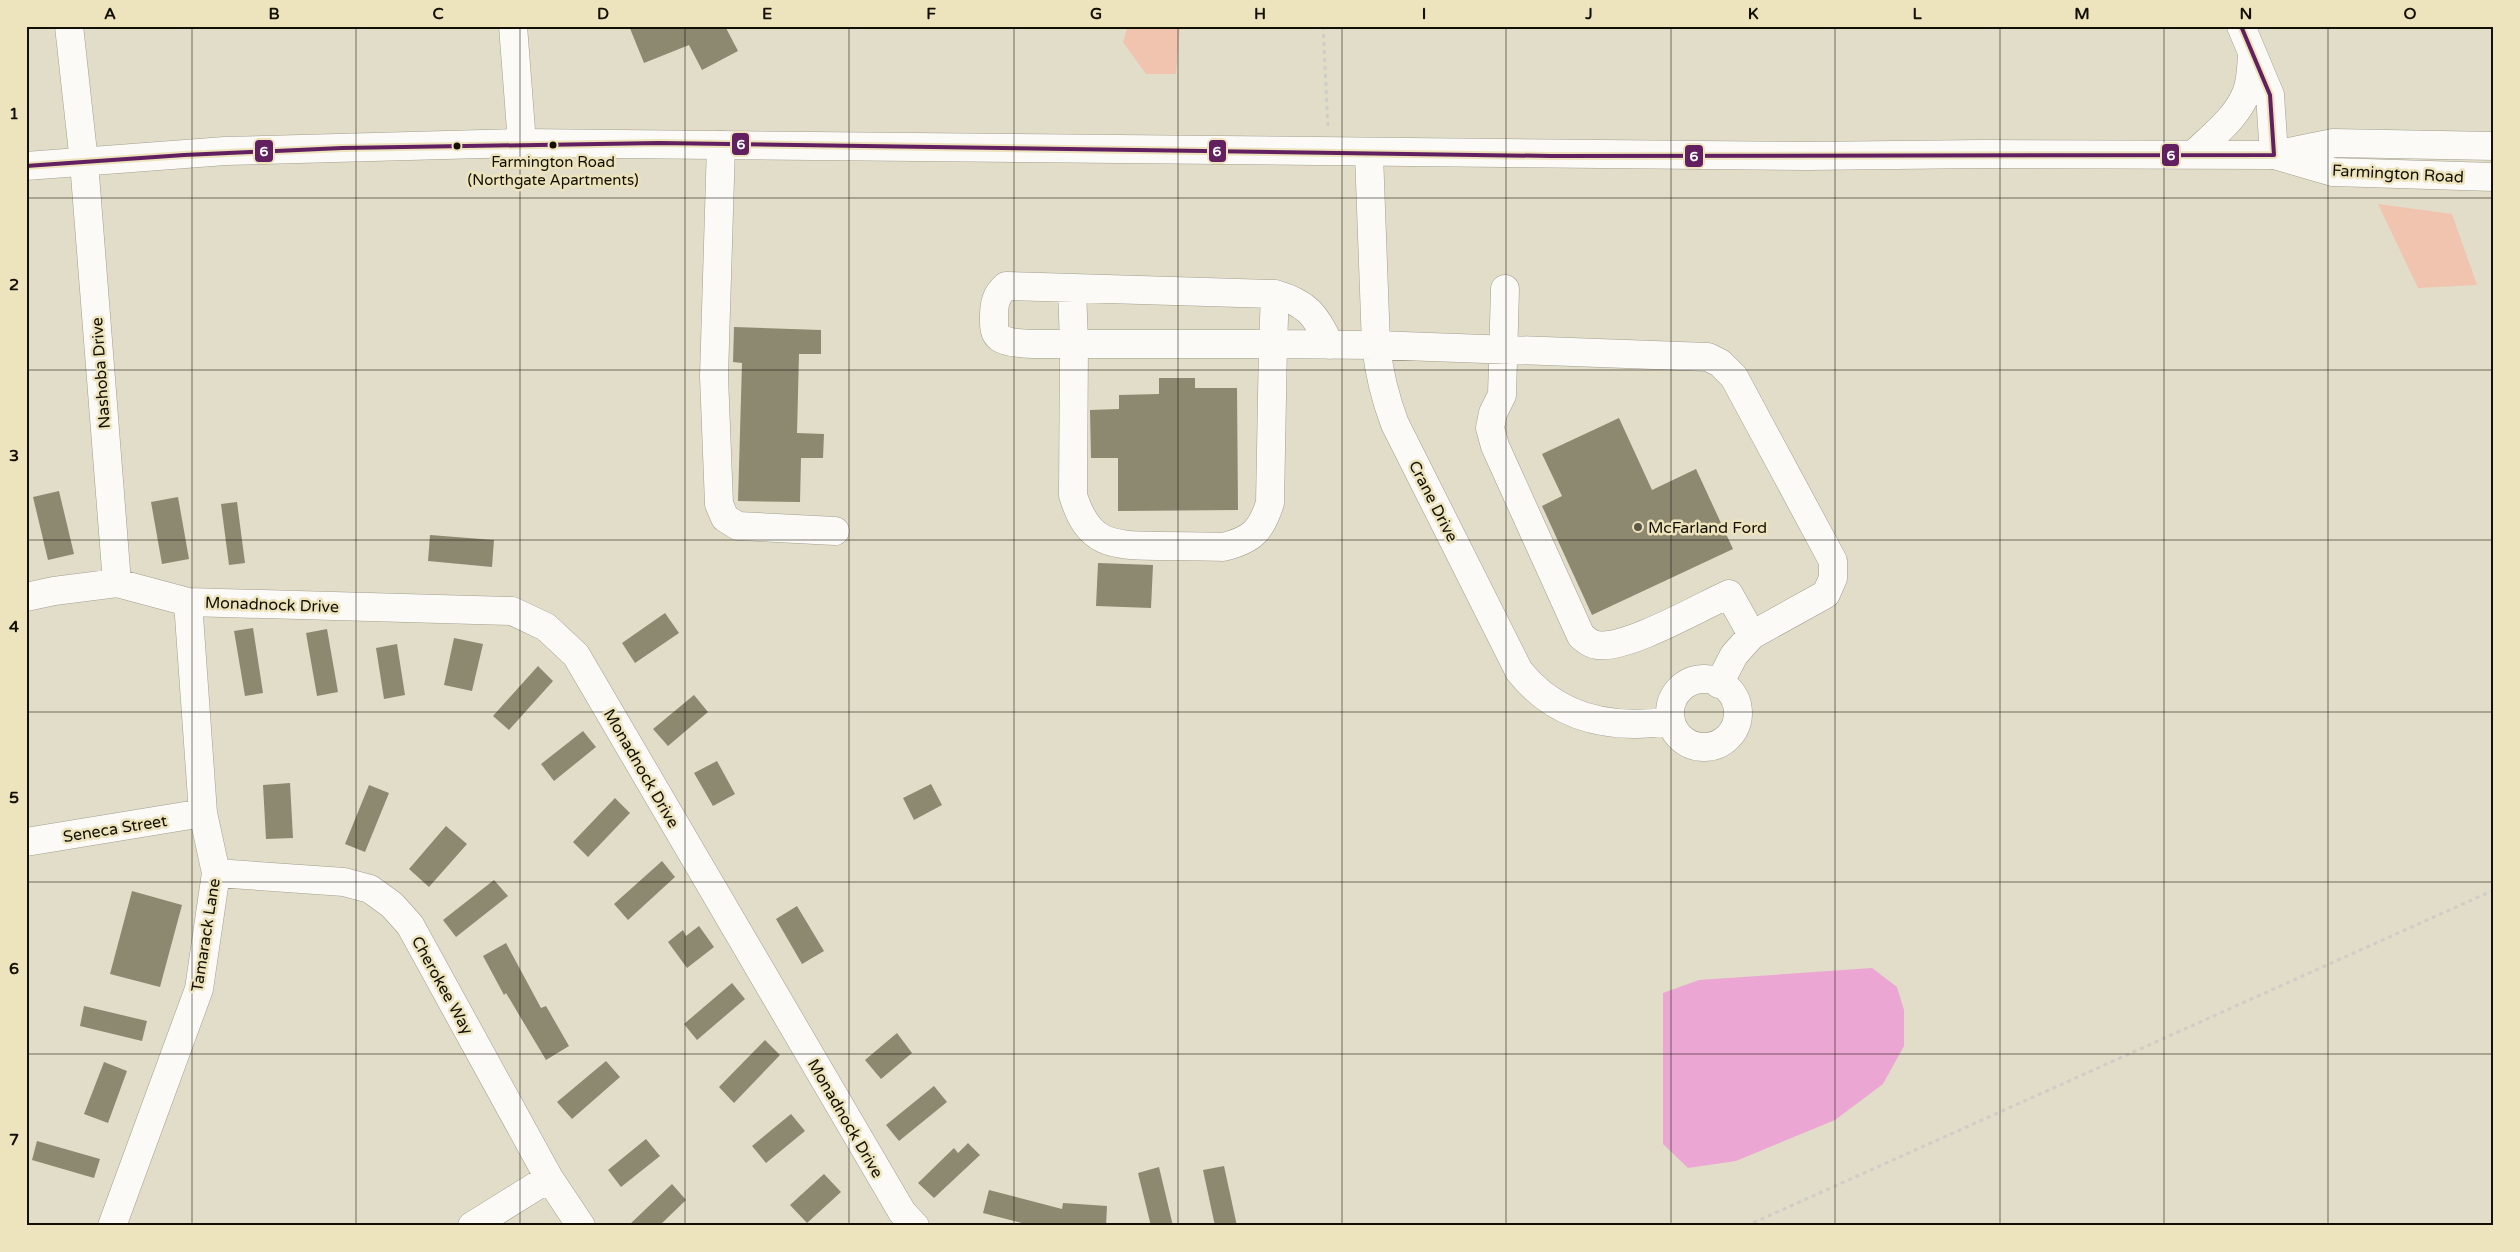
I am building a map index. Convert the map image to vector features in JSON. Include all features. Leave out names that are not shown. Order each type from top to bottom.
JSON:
[{"type":"main road","name":"Nashoba Drive","points":[[68,26],[84,162],[117,583]]},
{"type":"main road","points":[[513,26],[522,143]]},
{"type":"main road","points":[[2241,26],[2270,95],[2274,155]]},
{"type":"main road","points":[[2194,154],[2229,119],[2240,105],[2247,91],[2252,56]]},
{"type":"main road","name":"Farmington Road","points":[[26,166],[225,151],[522,143],[1369,154],[1797,156],[2274,155],[2333,143],[2494,146]]},
{"type":"main road","points":[[721,145],[714,376],[719,504],[725,518],[738,526],[836,531]]},
{"type":"main road","name":"Crane Drive","points":[[1369,154],[1376,345],[1379,374],[1396,424],[1519,670],[1533,688],[1548,700],[1585,716],[1616,724],[1646,725],[1671,721]]},
{"type":"main road","name":"Farmington Road","points":[[2274,155],[2333,172],[2494,176]]},
{"type":"main road","points":[[1330,345],[1320,324],[1307,307],[1292,299],[1275,294],[1006,286],[998,294],[994,305],[994,328],[1000,337],[1010,342],[1074,344],[1273,344],[1330,345],[1376,345],[1708,356],[1720,363],[1734,377],[1832,561],[1833,578],[1826,594],[1752,634],[1734,655],[1719,684]]},
{"type":"main road","points":[[1072,288],[1074,344],[1073,495],[1078,511],[1087,526],[1117,546],[1223,547],[1239,543],[1254,535],[1264,521],[1270,504],[1275,294]]},
{"type":"main road","points":[[1505,289],[1502,395],[1493,413],[1490,428],[1495,446],[1581,636],[1588,643],[1598,646],[1625,642],[1729,594],[1752,634]]},
{"type":"main road","points":[[26,597],[54,591],[117,583]]},
{"type":"main road","name":"Monadnock Drive","points":[[117,583],[188,602],[512,611],[546,627],[576,654],[902,1212],[915,1226]]},
{"type":"main road","name":"Tamarack Lane","points":[[112,1226],[199,989],[216,872],[203,813],[188,602]]},
{"type":"main road","points":[[1696,680],[1708,680],[1719,684],[1733,695],[1738,716],[1730,735],[1722,742],[1702,747],[1691,745],[1678,735],[1671,721],[1672,700],[1686,684],[1696,680]]},
{"type":"main road","name":"Seneca Street","points":[[26,842],[203,813]]},
{"type":"main road","name":"Cherokee Way","points":[[216,872],[344,882],[370,889],[392,905],[410,925],[549,1178],[581,1226]]},
{"type":"main road","points":[[472,1226],[549,1178]]},
{"type":"path","points":[[1323,26],[1329,153]]},
{"type":"path","points":[[1746,1226],[2494,890]]},
{"type":"shaded area","points":[[1128,26],[1180,26],[1176,74],[1146,74],[1123,42]]},
{"type":"shaded area","points":[[2378,204],[2452,214],[2477,285],[2418,288]]},
{"type":"shaded area","points":[[1872,968],[1897,987],[1904,1010],[1904,1046],[1883,1084],[1835,1120],[1736,1161],[1688,1168],[1663,1144],[1663,993],[1699,980]]},
{"type":"building","points":[[629,26],[725,26],[738,51],[702,70],[689,45],[644,63]]},
{"type":"building","points":[[734,327],[821,330],[821,354],[799,354],[797,433],[824,434],[823,458],[801,458],[800,502],[738,501],[742,363],[733,362]]},
{"type":"building","points":[[1159,378],[1195,378],[1195,388],[1237,388],[1238,510],[1118,511],[1118,458],[1091,458],[1090,410],[1119,409],[1119,395],[1159,394]]},
{"type":"building","name":"McFarland Ford","points":[[1619,418],[1652,490],[1696,469],[1733,549],[1592,615],[1542,506],[1562,496],[1542,454]]},
{"type":"building","points":[[59,491],[74,554],[48,560],[33,497]]},
{"type":"building","points":[[178,497],[189,559],[162,564],[151,502]]},
{"type":"building","points":[[237,502],[245,563],[229,565],[221,504]]},
{"type":"building","points":[[430,535],[494,540],[492,567],[428,561]]},
{"type":"building","points":[[1098,563],[1153,565],[1151,608],[1096,606]]},
{"type":"building","points":[[665,613],[679,633],[635,663],[622,643]]},
{"type":"building","points":[[253,628],[263,693],[245,696],[234,631]]},
{"type":"building","points":[[327,629],[338,692],[317,696],[306,633]]},
{"type":"building","points":[[454,638],[483,644],[472,691],[444,685]]},
{"type":"building","points":[[397,644],[405,695],[384,699],[376,648]]},
{"type":"building","points":[[538,666],[553,681],[509,730],[493,716]]},
{"type":"building","points":[[694,695],[708,712],[668,746],[653,729]]},
{"type":"building","points":[[583,731],[596,747],[554,781],[541,764]]},
{"type":"building","points":[[717,761],[735,794],[713,806],[694,773]]},
{"type":"building","points":[[290,783],[293,838],[266,839],[263,785]]},
{"type":"building","points":[[931,784],[942,805],[914,820],[903,798]]},
{"type":"building","points":[[369,785],[389,793],[365,852],[345,844]]},
{"type":"building","points":[[615,798],[630,813],[588,857],[573,842]]},
{"type":"building","points":[[446,826],[467,844],[429,887],[409,869]]},
{"type":"building","points":[[662,861],[675,877],[628,920],[614,904]]},
{"type":"building","points":[[494,880],[508,896],[456,937],[443,920]]},
{"type":"building","points":[[132,891],[182,905],[160,987],[110,974]]},
{"type":"building","points":[[797,906],[824,951],[802,964],[776,919]]},
{"type":"building","points":[[699,926],[714,947],[687,968],[668,942],[683,930],[686,936]]},
{"type":"building","points":[[506,943],[541,1008],[546,1006],[569,1046],[546,1060],[506,993],[504,995],[483,956]]},
{"type":"building","points":[[732,983],[745,999],[697,1040],[684,1024]]},
{"type":"building","points":[[84,1006],[147,1021],[142,1041],[80,1026]]},
{"type":"building","points":[[897,1033],[912,1053],[881,1079],[865,1060]]},
{"type":"building","points":[[765,1040],[780,1055],[734,1103],[719,1087]]},
{"type":"building","points":[[606,1061],[620,1077],[572,1119],[557,1102]]},
{"type":"building","points":[[104,1062],[127,1071],[108,1123],[84,1114]]},
{"type":"building","points":[[934,1086],[947,1102],[899,1141],[886,1125]]},
{"type":"building","points":[[791,1114],[805,1131],[766,1163],[752,1146]]},
{"type":"building","points":[[646,1139],[660,1156],[621,1187],[608,1170]]},
{"type":"building","points":[[37,1141],[100,1159],[94,1178],[32,1160]]},
{"type":"building","points":[[968,1143],[980,1155],[934,1198],[918,1183],[954,1148],[958,1153]]},
{"type":"building","points":[[1224,1166],[1237,1226],[1215,1226],[1203,1170]]},
{"type":"building","points":[[1159,1167],[1173,1226],[1151,1226],[1138,1173]]},
{"type":"building","points":[[824,1174],[841,1192],[807,1223],[790,1205]]},
{"type":"building","points":[[672,1184],[686,1200],[659,1226],[628,1226]]},
{"type":"building","points":[[989,1190],[1062,1209],[1063,1203],[1107,1206],[1106,1226],[1033,1226],[983,1213]]},
{"type":"transit line","name":"6","points":[[26,166],[184,155],[342,148],[659,143],[1551,156],[2274,155],[2270,95],[2241,26]]},
{"type":"place","name":"Farmington Road (Northgate Apartments)","points":[[553,145]]},
{"type":"place","name":"McFarland Ford","points":[[1638,527]]}]
